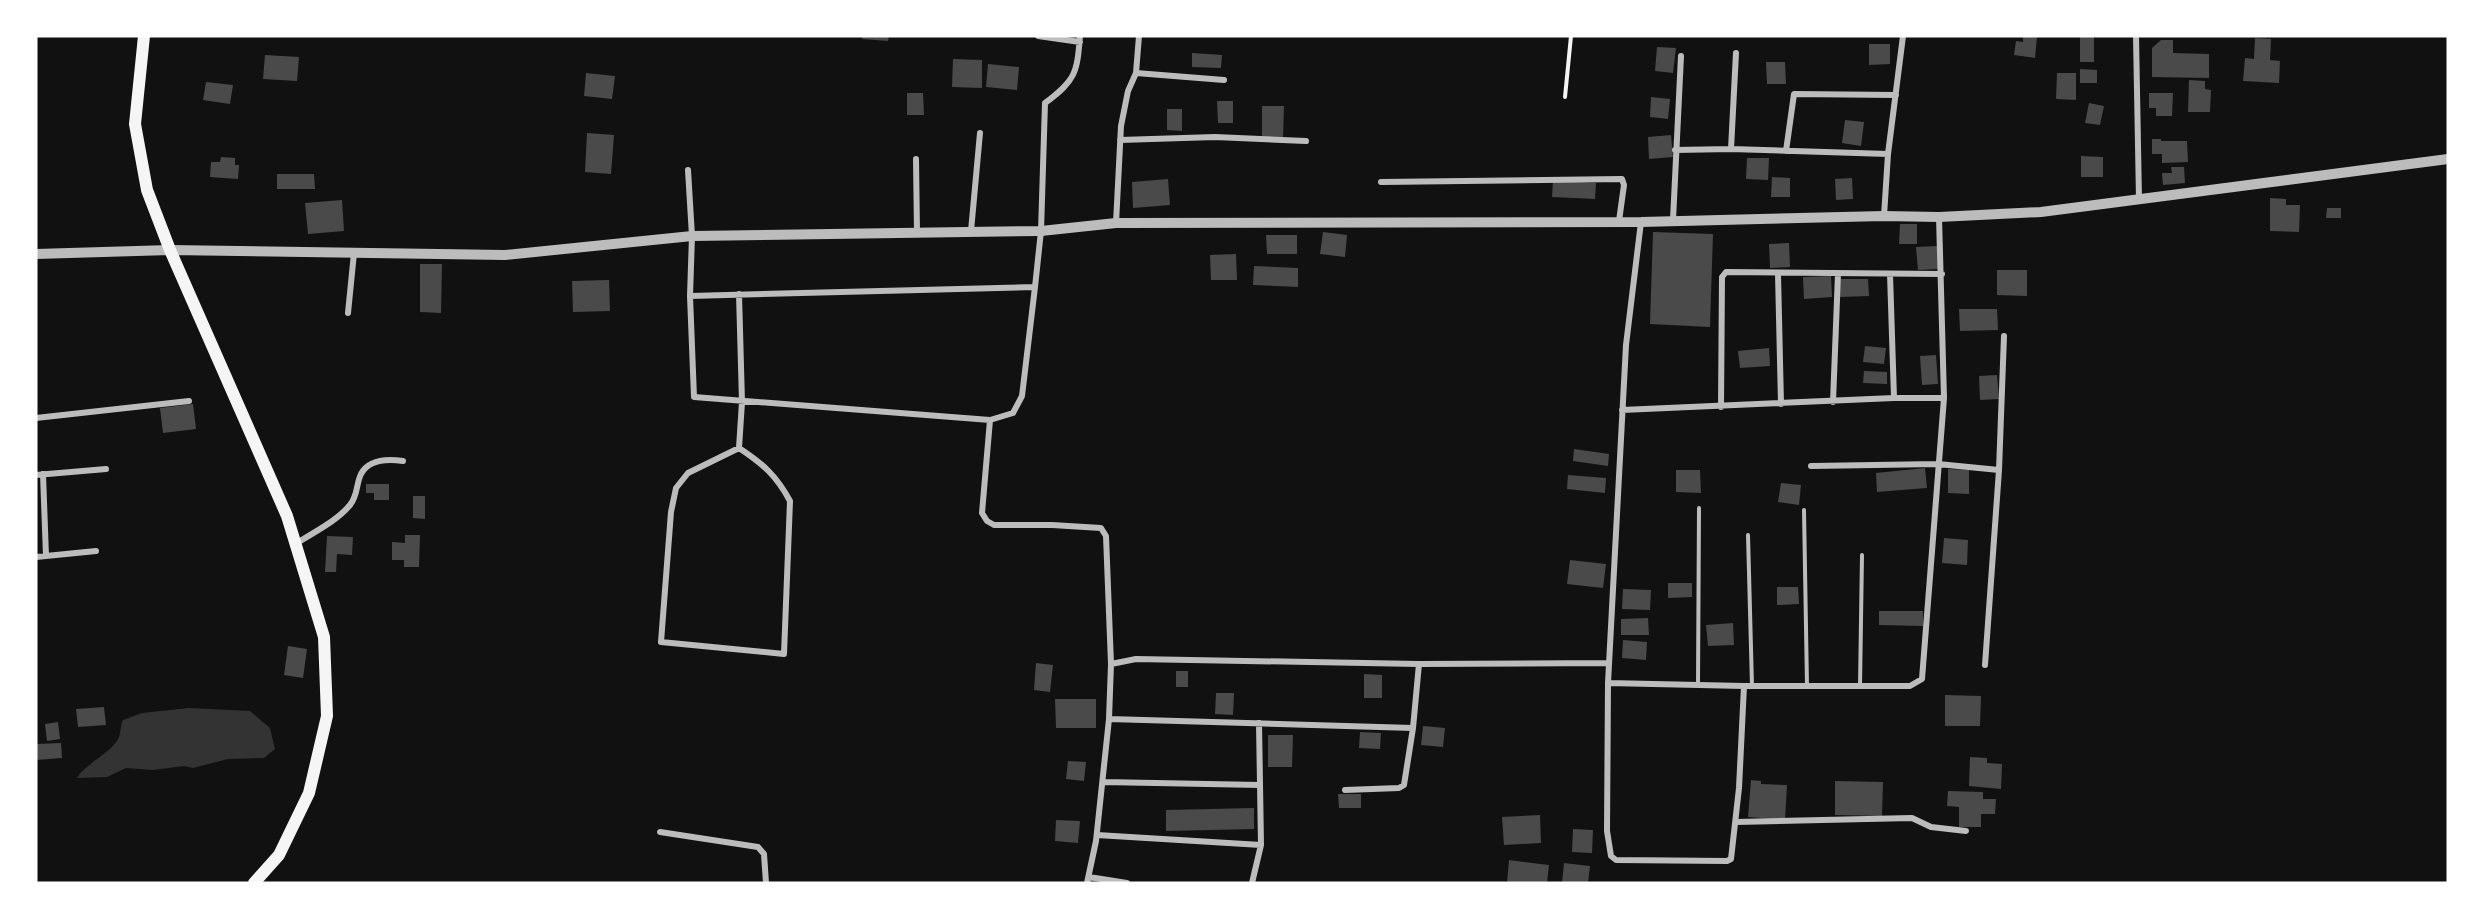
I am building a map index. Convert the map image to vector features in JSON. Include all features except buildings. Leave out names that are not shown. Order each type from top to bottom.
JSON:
[{"type":"main road","points":[[144,36],[135,124],[147,189],[170,250],[287,516],[324,637],[327,716],[309,793],[279,855],[254,883]]},
{"type":"street","points":[[688,170],[692,236],[690,296],[694,397],[990,420],[1013,413],[1022,396],[1041,231],[1045,103],[1060,92],[1075,75],[1080,39],[1038,36]]},
{"type":"street","points":[[1116,224],[1120,140],[1128,91],[1136,73],[1139,36]]},
{"type":"street","points":[[1884,216],[1888,154],[1903,36]]},
{"type":"street","points":[[2136,36],[2139,201]]},
{"type":"street","points":[[1731,149],[1736,53]]},
{"type":"street","points":[[1673,220],[1681,56]]},
{"type":"street","points":[[1136,73],[1224,80]]},
{"type":"street","points":[[1786,152],[1794,94],[1896,95]]},
{"type":"street","points":[[971,231],[980,132]]},
{"type":"street","points":[[1120,140],[1215,137],[1306,141]]},
{"type":"street","points":[[1675,150],[1731,149],[1888,154]]},
{"type":"street","points":[[916,159],[917,233]]},
{"type":"street","points":[[36,254],[170,250],[505,255],[692,236],[1041,231],[1116,224],[1641,222],[1884,216],[1939,217],[2041,212],[2139,201],[2448,159]]},
{"type":"street","points":[[1381,182],[1622,178],[1624,185],[1619,221]]},
{"type":"street","points":[[1608,682],[1860,687],[1910,686],[1922,679],[1944,398],[1939,217]]},
{"type":"street","points":[[1641,222],[1626,345],[1608,663],[1607,831],[1613,858],[1727,861],[1733,855],[1748,686]]},
{"type":"street","points":[[348,313],[354,253]]},
{"type":"street","points":[[1721,407],[1723,274],[1726,272],[1942,274]]},
{"type":"street","points":[[1778,274],[1781,404]]},
{"type":"street","points":[[1833,402],[1838,274]]},
{"type":"street","points":[[1890,274],[1894,398]]},
{"type":"street","points":[[690,296],[1035,287]]},
{"type":"street","points":[[739,294],[742,402],[739,448]]},
{"type":"street","points":[[1985,665],[1999,470],[2004,336]]},
{"type":"street","points":[[1622,410],[1894,398],[1944,398]]},
{"type":"street","points":[[36,418],[189,401]]},
{"type":"street","points":[[990,420],[982,513],[987,521],[994,525],[1101,528],[1106,536],[1111,664],[1109,719],[1097,835],[1088,880],[1127,883]]},
{"type":"street","points":[[739,448],[761,463],[779,480],[790,501],[784,654],[661,642],[671,512],[676,488],[688,472],[739,448]]},
{"type":"street","points":[[297,543],[350,506],[357,494],[362,473],[371,466],[386,458],[403,461]]},
{"type":"street","points":[[1811,466],[1938,464],[1999,470]]},
{"type":"street","points":[[46,556],[39,474],[106,469]]},
{"type":"street","points":[[36,557],[96,551]]},
{"type":"street","points":[[1111,664],[1136,659],[1419,664],[1608,663]]},
{"type":"street","points":[[1345,790],[1399,789],[1404,785],[1413,729],[1419,664]]},
{"type":"street","points":[[1109,719],[1413,729]]},
{"type":"street","points":[[1252,883],[1261,845],[1260,723]]},
{"type":"street","points":[[1103,782],[1260,785]]},
{"type":"street","points":[[1736,822],[1912,818],[1931,827],[1966,831]]},
{"type":"street","points":[[660,832],[758,847],[764,854],[766,883]]},
{"type":"street","points":[[1097,835],[1261,845]]},
{"type":"lane","points":[[1698,684],[1699,508]]},
{"type":"lane","points":[[1804,510],[1807,687]]},
{"type":"lane","points":[[1748,535],[1748,686]]},
{"type":"lane","points":[[1860,687],[1862,555]]},
{"type":"path","points":[[1565,97],[1570,36]]},
{"type":"shaded area","points":[[189,708],[250,711],[270,728],[275,749],[264,758],[228,759],[193,768],[184,766],[153,770],[126,768],[107,777],[77,778],[115,744],[123,720],[142,713]]}]
